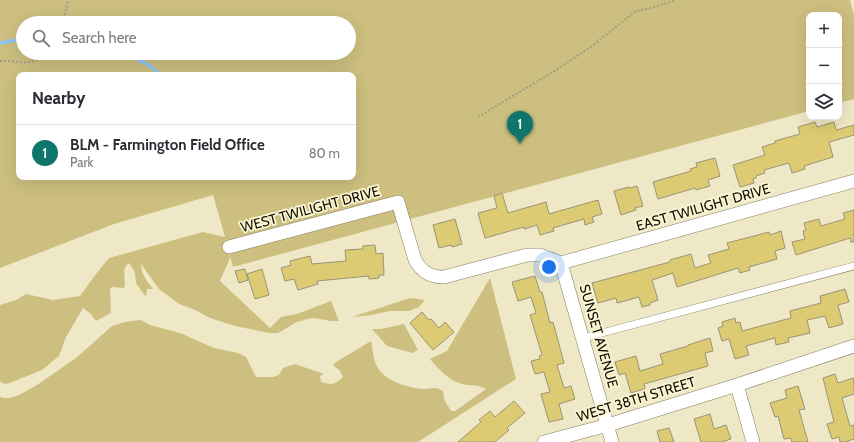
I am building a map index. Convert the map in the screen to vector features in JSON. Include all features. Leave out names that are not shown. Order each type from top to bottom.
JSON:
[{"type":"street","name":"EAST TWILIGHT DRIVE","points":[[561,263],[854,182]]},
{"type":"street","name":"WEST TWILIGHT DRIVE","points":[[229,247],[398,202],[415,260],[420,268],[428,275],[444,277],[526,255],[540,255],[561,263]]},
{"type":"street","name":"SUNSET AVENUE","points":[[561,263],[612,442]]},
{"type":"street","name":"WEST 38TH STREET","points":[[544,442],[608,425],[737,385],[854,346]]},
{"type":"street","points":[[737,385],[753,442]]},
{"type":"lane","points":[[583,338],[854,266]]},
{"type":"path","points":[[65,16],[68,0]]},
{"type":"path","points":[[478,117],[560,68],[592,46],[636,11],[676,0]]},
{"type":"path","points":[[0,61],[30,63],[38,60]]},
{"type":"shaded area","points":[[0,0],[850,0],[854,15],[854,99],[842,102],[842,12],[806,12],[806,112],[233,267],[228,249],[230,258],[220,281],[270,328],[281,317],[297,314],[331,301],[339,321],[314,318],[307,319],[297,322],[278,333],[269,333],[235,326],[210,318],[179,304],[159,289],[141,264],[143,274],[153,289],[147,289],[146,297],[136,283],[135,272],[129,263],[124,272],[124,288],[110,288],[111,313],[96,321],[91,314],[83,308],[66,337],[59,356],[42,370],[7,384],[1,383],[0,305],[16,300],[26,294],[53,300],[80,296],[109,258],[203,232],[225,237],[213,195],[114,224],[0,268]]},
{"type":"shaded area","points":[[490,278],[516,379],[418,442],[0,442],[0,397],[10,398],[19,395],[37,385],[76,358],[112,326],[125,322],[141,320],[150,325],[180,333],[214,348],[238,353],[246,357],[256,377],[273,377],[279,375],[283,368],[295,364],[324,374],[320,376],[321,382],[328,384],[338,382],[343,377],[340,371],[333,365],[336,362],[371,341],[376,365],[381,373],[392,380],[413,388],[440,389],[443,391],[444,399],[451,411],[455,411],[486,389],[479,386],[463,384],[451,379],[430,359],[447,351]]},
{"type":"shaded area","points":[[410,298],[425,300],[419,307],[409,311],[390,311],[352,317]]},
{"type":"shaded area","points":[[404,324],[418,350],[412,353],[387,346],[372,329],[381,329]]},
{"type":"building","points":[[815,122],[817,127],[834,122],[836,130],[854,125],[854,135],[829,142],[833,157],[804,166],[805,169],[792,173],[789,163],[764,170],[765,173],[756,176],[756,178],[753,179],[754,183],[740,187],[733,165],[765,155],[762,147],[775,143],[775,141],[800,134],[798,127]]},
{"type":"building","points":[[715,158],[720,176],[708,180],[710,186],[696,190],[695,188],[658,199],[653,182],[691,171],[690,169],[697,167],[696,163]]},
{"type":"building","points":[[637,186],[643,206],[621,215],[614,191]]},
{"type":"building","points":[[502,193],[508,213],[546,202],[549,214],[598,200],[602,214],[592,217],[594,222],[585,225],[584,219],[553,228],[554,231],[540,235],[537,225],[524,229],[524,227],[485,238],[478,213],[497,208],[494,196]]},
{"type":"building","points":[[854,210],[854,242],[851,242],[850,238],[796,255],[792,242],[805,239],[803,231],[806,230],[804,223],[819,219],[821,226],[845,219],[843,213]]},
{"type":"building","points":[[455,219],[462,244],[452,247],[451,245],[439,248],[433,225]]},
{"type":"building","points":[[781,231],[785,248],[775,251],[777,259],[749,267],[750,270],[740,273],[738,268],[677,287],[673,273],[652,280],[658,300],[650,303],[650,305],[642,307],[639,297],[617,303],[616,298],[598,303],[592,283],[670,262],[670,260],[691,254],[695,268],[711,263],[708,255],[729,249],[727,243],[769,232],[770,235]]},
{"type":"building","points":[[375,245],[376,254],[383,253],[384,275],[379,275],[379,278],[369,279],[369,276],[317,281],[318,284],[298,290],[294,279],[285,281],[281,268],[291,265],[290,261],[310,256],[312,264],[346,261],[345,250],[363,249],[363,246]]},
{"type":"building","points":[[245,269],[248,280],[239,283],[235,271]]},
{"type":"building","points":[[262,269],[269,295],[255,299],[247,274]]},
{"type":"building","points":[[535,276],[540,292],[542,292],[550,323],[553,322],[564,363],[557,365],[564,388],[571,386],[575,399],[559,404],[563,419],[549,422],[541,394],[550,392],[544,372],[535,374],[531,361],[540,359],[539,356],[542,355],[530,315],[536,313],[531,297],[518,301],[512,282]]},
{"type":"building","points":[[845,289],[849,302],[838,305],[843,324],[829,328],[825,316],[807,320],[810,333],[788,338],[789,342],[776,345],[775,338],[746,346],[749,355],[735,359],[729,339],[722,341],[718,328],[723,326],[722,322],[735,318],[736,323],[740,322],[742,331],[791,318],[790,311],[821,303],[820,296]]},
{"type":"building","points":[[422,312],[439,328],[445,322],[454,332],[433,350],[410,323]]},
{"type":"building","points":[[710,338],[713,351],[705,353],[708,366],[644,384],[645,389],[631,393],[625,373],[619,375],[615,362],[636,356],[640,371],[663,364],[660,354]]},
{"type":"building","points":[[835,374],[838,383],[853,378],[854,383],[854,394],[842,398],[850,426],[854,425],[854,439],[845,442],[840,442],[839,437],[832,439],[827,424],[834,422],[823,378]]},
{"type":"building","points":[[798,386],[805,409],[799,410],[808,442],[792,442],[791,438],[784,439],[778,416],[775,417],[770,403],[787,398],[785,390]]},
{"type":"building","points":[[514,401],[525,413],[507,428],[509,430],[495,442],[458,442],[481,422],[479,420],[490,411],[495,417]]},
{"type":"building","points":[[710,414],[714,429],[726,425],[731,439],[722,442],[701,442],[694,419]]},
{"type":"building","points":[[669,428],[674,442],[660,442],[657,431]]},
{"type":"waterway","points":[[0,43],[16,40]]},
{"type":"waterway","points":[[138,60],[149,65],[157,72]]},
{"type":"place","name":"BLM - Farmington Field Office","points":[[520,144]]}]
